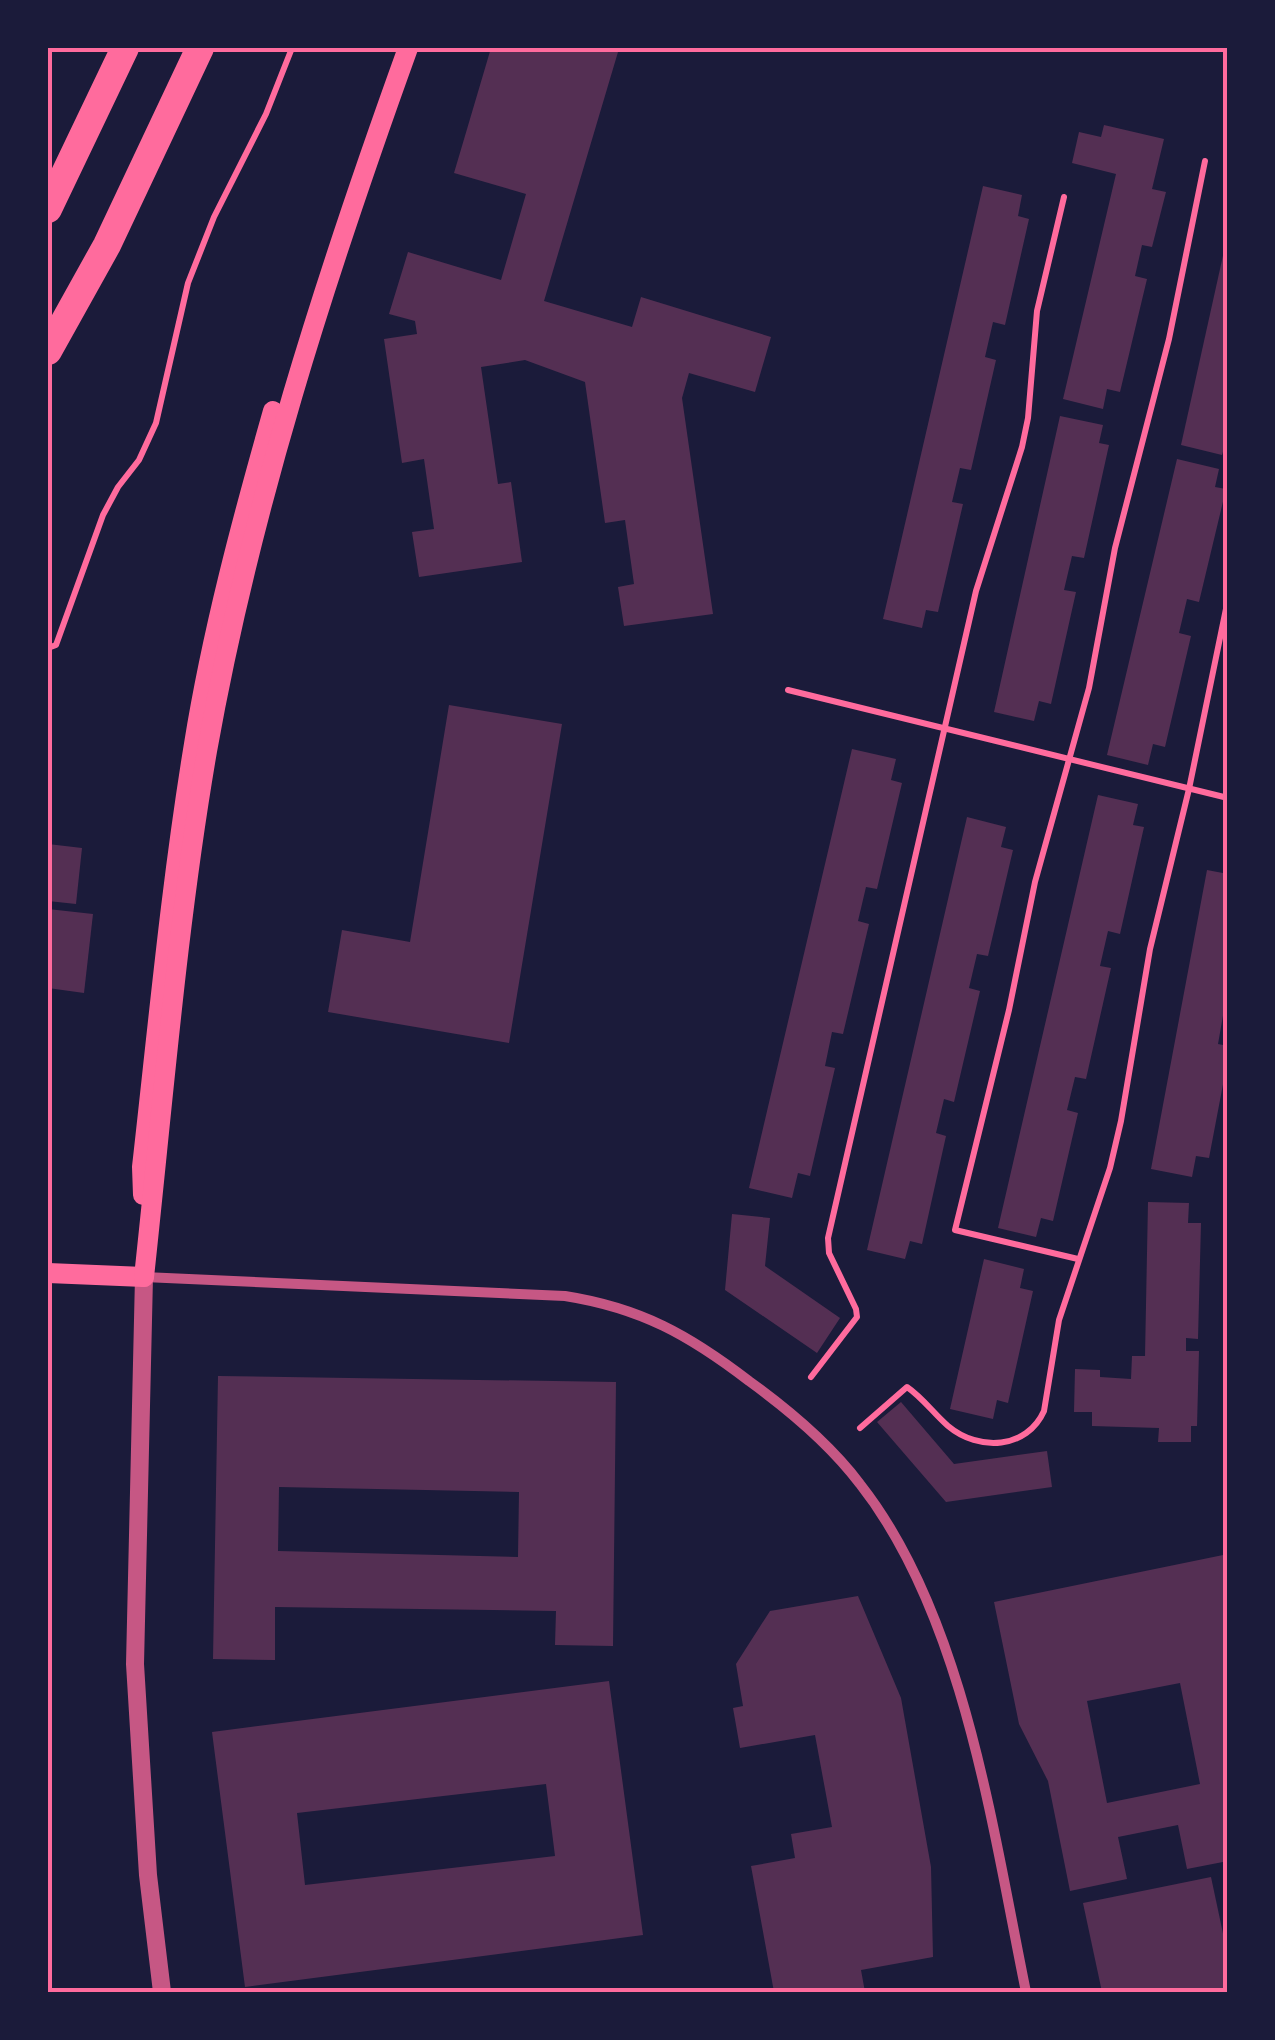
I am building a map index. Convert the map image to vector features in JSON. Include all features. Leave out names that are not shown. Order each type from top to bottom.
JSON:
[{"type":"highway","points":[[48,209],[125,48]]},
{"type":"highway","points":[[48,351],[107,245],[200,48]]},
{"type":"main road","points":[[144,1276],[142,1167],[176,865],[212,652],[257,466],[299,324],[396,48]]},
{"type":"main road","points":[[144,1276],[190,875],[228,643],[308,338],[408,48]]},
{"type":"main road","points":[[48,1273],[144,1276]]},
{"type":"street","points":[[162,1992],[148,1875],[136,1664],[144,1276],[565,1296],[596,1301],[653,1319],[684,1335],[779,1403],[860,1482],[909,1562],[932,1614],[972,1746],[1026,1992]]},
{"type":"path","points":[[48,648],[56,645],[103,515],[139,460],[156,423],[188,283],[292,48]]},
{"type":"path","points":[[1078,1259],[955,1230],[1009,1010],[1028,912],[1096,654],[1115,548],[1172,324],[1205,161]]},
{"type":"path","points":[[811,1377],[857,1316],[829,1253],[828,1238],[982,568],[1022,447],[1037,311],[1064,197]]},
{"type":"path","points":[[860,1428],[906,1387],[965,1437],[988,1443],[1009,1442],[1027,1436],[1038,1425],[1044,1411],[1059,1320],[1110,1168],[1150,949],[1189,789],[1228,600]]},
{"type":"path","points":[[788,690],[1228,798]]},
{"type":"building","points":[[491,48],[603,48],[618,52],[544,301],[632,327],[641,297],[771,337],[755,392],[689,373],[682,398],[713,614],[624,626],[618,587],[634,584],[625,520],[605,523],[585,382],[525,360],[481,367],[498,484],[511,482],[522,562],[419,577],[412,532],[434,529],[424,459],[402,463],[384,339],[417,334],[415,321],[389,314],[408,252],[501,280],[526,194],[454,173]]},
{"type":"building","points":[[1104,125],[1164,139],[1152,189],[1166,192],[1152,247],[1142,245],[1135,276],[1147,279],[1120,392],[1107,389],[1103,409],[1063,399],[1116,174],[1072,163],[1079,132],[1101,137]]},
{"type":"building","points":[[983,186],[1022,195],[1018,216],[1029,219],[1005,325],[993,322],[985,357],[996,360],[971,470],[960,468],[952,502],[963,504],[938,612],[926,610],[922,628],[883,619]]},
{"type":"building","points":[[1226,242],[1228,435],[1222,455],[1181,445]]},
{"type":"building","points":[[1060,416],[1103,425],[1099,443],[1109,445],[1084,558],[1072,556],[1064,590],[1076,592],[1051,704],[1039,701],[1034,721],[994,712]]},
{"type":"building","points":[[1177,459],[1219,469],[1215,487],[1226,489],[1199,602],[1187,599],[1179,633],[1191,636],[1165,747],[1153,744],[1148,765],[1107,755]]},
{"type":"building","points":[[449,705],[562,724],[509,1043],[328,1012],[342,930],[410,942]]},
{"type":"building","points":[[852,749],[896,759],[891,780],[902,783],[877,889],[866,887],[858,921],[869,924],[843,1034],[832,1032],[825,1066],[835,1068],[810,1176],[798,1173],[792,1198],[749,1188]]},
{"type":"building","points":[[1098,795],[1138,804],[1133,825],[1144,827],[1120,934],[1108,931],[1100,966],[1111,968],[1086,1079],[1075,1077],[1067,1110],[1078,1113],[1053,1221],[1041,1218],[1036,1237],[998,1228]]},
{"type":"building","points":[[967,817],[1006,827],[1001,847],[1013,850],[988,956],[977,954],[969,988],[980,991],[954,1102],[944,1099],[936,1133],[946,1136],[922,1244],[910,1241],[905,1259],[867,1250]]},
{"type":"building","points":[[48,844],[82,848],[76,904],[48,901]]},
{"type":"building","points":[[1207,870],[1228,874],[1228,1010],[1224,1010],[1218,1044],[1228,1046],[1228,1058],[1209,1158],[1196,1156],[1192,1177],[1151,1169]]},
{"type":"building","points":[[48,909],[93,914],[84,993],[48,988]]},
{"type":"building","points":[[1148,1202],[1189,1203],[1188,1223],[1201,1223],[1198,1339],[1186,1338],[1186,1351],[1199,1351],[1197,1426],[1191,1426],[1191,1442],[1158,1442],[1159,1428],[1092,1426],[1092,1412],[1074,1412],[1075,1369],[1100,1370],[1100,1377],[1131,1379],[1132,1356],[1145,1356]]},
{"type":"building","points":[[732,1214],[770,1218],[765,1266],[840,1318],[817,1353],[725,1290]]},
{"type":"building","points":[[984,1259],[1024,1269],[1020,1288],[1033,1291],[1008,1403],[997,1400],[993,1419],[950,1409]]},
{"type":"building","points":[[218,1376],[616,1382],[613,1646],[555,1645],[556,1611],[275,1607],[275,1660],[213,1659]],"holes":[[[279,1487],[519,1492],[518,1557],[278,1551]]]},
{"type":"building","points":[[901,1402],[954,1464],[1047,1451],[1052,1487],[946,1502],[877,1422]]},
{"type":"building","points":[[1228,1554],[1228,1861],[1187,1869],[1178,1825],[1118,1837],[1127,1879],[1070,1891],[1048,1781],[1019,1724],[994,1602]],"holes":[[[1180,1683],[1200,1784],[1107,1803],[1087,1701]]]},
{"type":"building","points":[[858,1596],[901,1698],[931,1867],[933,1957],[861,1970],[865,1992],[774,1992],[751,1866],[795,1858],[791,1834],[832,1827],[815,1735],[740,1748],[733,1708],[743,1706],[736,1664],[770,1611]]},
{"type":"building","points":[[609,1681],[643,1935],[245,1987],[212,1732]],"holes":[[[546,1784],[555,1856],[305,1885],[297,1813]]]},
{"type":"building","points":[[1211,1877],[1228,1957],[1228,1992],[1102,1992],[1083,1903]]}]
